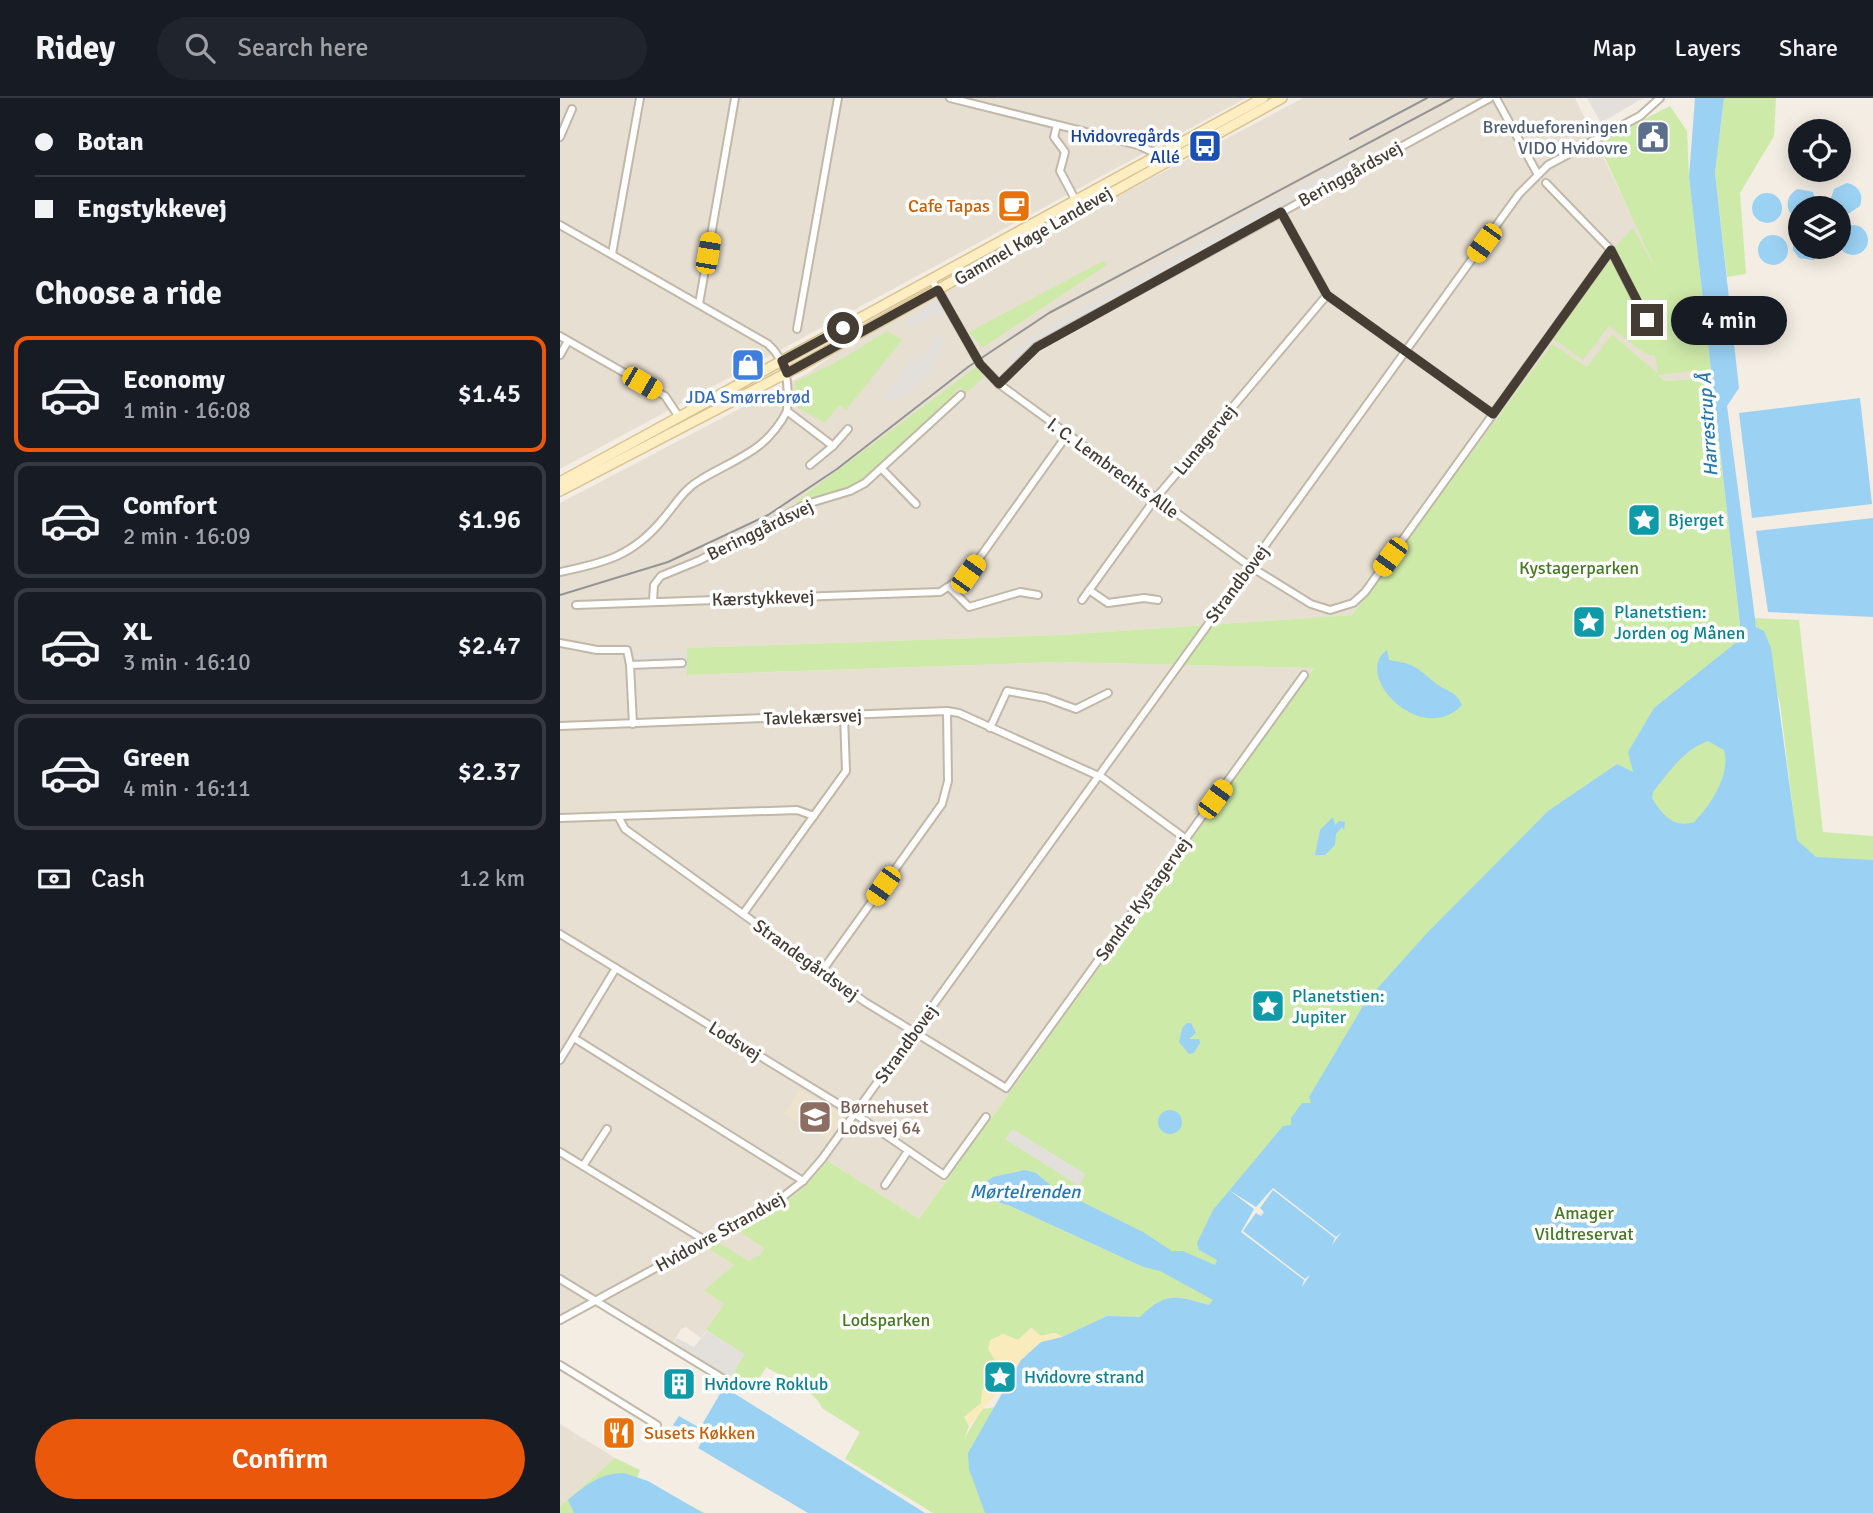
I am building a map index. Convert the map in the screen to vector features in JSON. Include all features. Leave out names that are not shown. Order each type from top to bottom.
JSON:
[{"type":"main road","name":"Gammel Køge Landevej","points":[[560,482],[1263,98]]},
{"type":"main road","name":"Gammel Køge Landevej","points":[[560,491],[787,373],[938,290],[1003,250],[1282,98]]},
{"type":"street","points":[[612,254],[640,98]]},
{"type":"street","points":[[699,304],[735,98]]},
{"type":"street","points":[[797,329],[838,98]]},
{"type":"street","points":[[950,98],[1138,145],[1159,155]]},
{"type":"street","name":"Beringgårdsvej","points":[[999,384],[1037,347],[1490,98]]},
{"type":"street","points":[[1496,98],[1537,173]]},
{"type":"street","name":"Strandbovej","points":[[854,1115],[1537,173],[1640,116],[1660,98]]},
{"type":"street","points":[[560,137],[572,108]]},
{"type":"street","name":"Gammel Køge Landevej","points":[[1056,125],[1054,137],[1065,152],[1060,171],[1076,201]]},
{"type":"street","points":[[1138,145],[1142,151],[1141,165]]},
{"type":"street","points":[[1546,183],[1611,250],[1647,320]]},
{"type":"street","points":[[1281,212],[1327,295],[1493,414]]},
{"type":"street","points":[[560,225],[759,337],[775,350],[787,373],[787,411],[771,437],[685,491],[661,522],[631,549],[603,563],[560,572]]},
{"type":"street","name":"I. C. Lembrechts Alle","points":[[932,280],[980,364],[999,384],[1251,566],[1311,604],[1330,610],[1353,603],[1366,590],[1611,250]]},
{"type":"street","name":"Lunagervej","points":[[1082,600],[1155,499],[1327,295]]},
{"type":"street","points":[[560,336],[665,396],[679,417]]},
{"type":"street","points":[[560,355],[568,341]]},
{"type":"street","name":"Beringgårdsvej","points":[[653,601],[654,585],[661,576],[700,560],[807,504],[850,491],[883,470],[961,396]]},
{"type":"street","points":[[787,411],[833,446]]},
{"type":"street","points":[[810,465],[848,429]]},
{"type":"street","points":[[1038,595],[1020,592],[969,607],[950,588],[968,574],[1067,435]]},
{"type":"street","points":[[883,470],[916,504]]},
{"type":"street","name":"Kærstykkevej","points":[[576,606],[940,592],[950,588]]},
{"type":"street","points":[[1089,590],[1108,604],[1144,598],[1158,600]]},
{"type":"street","points":[[560,643],[597,650],[627,650],[633,724]]},
{"type":"street","points":[[630,665],[682,663]]},
{"type":"street","name":"Søndre Kystagervej","points":[[1006,1088],[1304,675]]},
{"type":"street","points":[[990,728],[1006,691],[1046,698],[1076,709],[1108,693]]},
{"type":"street","points":[[822,971],[942,804],[948,781],[947,711]]},
{"type":"street","name":"Tavlekærsvej","points":[[560,726],[947,711],[1099,777],[1186,839]]},
{"type":"street","points":[[743,914],[846,771],[844,716]]},
{"type":"street","points":[[560,818],[797,810],[814,817]]},
{"type":"street","name":"Strandegårdsvej","points":[[618,816],[625,829],[822,971],[914,1033],[1006,1088]]},
{"type":"street","name":"Lodsvej","points":[[560,934],[854,1115],[944,1175],[986,1116]]},
{"type":"street","points":[[560,1060],[616,968]]},
{"type":"street","points":[[573,1038],[803,1181]]},
{"type":"street","name":"Hvidovre Strandvej","points":[[560,1320],[775,1203],[803,1181],[854,1115]]},
{"type":"street","points":[[583,1166],[607,1129]]},
{"type":"street","points":[[885,1185],[908,1151]]},
{"type":"street","points":[[560,1152],[706,1241]]},
{"type":"street","points":[[560,1279],[727,1381]]},
{"type":"street","points":[[560,1365],[657,1425]]},
{"type":"shaded area","points":[[560,98],[1246,98],[560,469]]},
{"type":"shaded area","points":[[1303,98],[1575,98],[1687,332],[1692,379],[1665,381],[1613,335],[1587,367],[1552,345],[1352,615],[1062,635],[687,648],[688,675],[1058,662],[1314,668],[919,1219],[828,1161],[798,1193],[738,1231],[765,1248],[761,1254],[749,1262],[716,1241],[706,1247],[734,1265],[705,1292],[724,1304],[701,1338],[686,1327],[681,1329],[673,1343],[598,1297],[560,1317],[560,503],[808,373],[878,323]]},
{"type":"shaded area","points":[[1587,98],[1643,98],[1601,123]]},
{"type":"shaded area","points":[[1345,162],[1349,169],[1030,346],[1009,365],[1003,360],[1028,338]]},
{"type":"shaded area","points":[[938,300],[945,312],[938,317],[934,314],[912,329],[904,321]]},
{"type":"shaded area","points":[[938,335],[947,341],[934,359],[935,371],[893,403],[884,395],[917,353],[924,354]]},
{"type":"shaded area","points":[[687,652],[687,670],[641,672],[636,653]]},
{"type":"shaded area","name":"Børnehuset Lodsvej 64","points":[[800,1089],[840,1113],[842,1121],[829,1141],[783,1114]]},
{"type":"shaded area","points":[[1013,1129],[1085,1174],[1079,1186],[1005,1139]]},
{"type":"shaded area","points":[[707,1331],[745,1354],[730,1378],[674,1343],[677,1338],[694,1347]]},
{"type":"shaded area","points":[[560,1424],[615,1458],[560,1506]]},
{"type":"green space","points":[[1724,98],[1776,98],[1774,136],[1740,193],[1746,274],[1727,277],[1715,173]]},
{"type":"green space","points":[[1670,106],[1687,131],[1689,177],[1740,626],[1794,817],[1780,703],[1754,618],[1799,620],[1823,832],[1873,836],[1873,1513],[933,1513],[845,1459],[860,1432],[822,1408],[813,1395],[798,1384],[766,1367],[751,1392],[730,1379],[744,1354],[706,1330],[724,1304],[704,1291],[734,1265],[706,1247],[716,1241],[749,1261],[761,1254],[764,1248],[737,1230],[798,1193],[828,1161],[919,1219],[1314,668],[1058,662],[687,675],[687,648],[1062,635],[1352,615],[1552,344],[1587,367],[1612,334],[1658,374],[1655,356],[1645,354],[1609,326],[1583,360],[1553,339],[1617,251],[1616,246],[1633,228],[1657,272],[1598,143]],"holes":[[[1691,371],[1692,379],[1665,381],[1658,375]],[[1617,764],[1626,770],[1565,800]],[[978,1187],[1157,1270],[1143,1267],[1010,1206],[976,1195]],[[1110,1317],[1020,1357],[1010,1391],[997,1407],[982,1409],[964,1439],[969,1426],[964,1417],[981,1404],[988,1380],[998,1372],[1003,1334],[1018,1340],[1031,1328],[1041,1336],[1056,1333],[1062,1337]]]},
{"type":"green space","points":[[1103,261],[1107,265],[982,348],[969,332]]},
{"type":"green space","points":[[887,331],[902,340],[846,410],[839,405],[825,423],[794,406],[795,382],[840,360]]},
{"type":"green space","points":[[976,367],[984,377],[966,393],[960,387],[955,391],[955,396],[878,470],[857,484],[805,503],[794,503]]},
{"type":"green space","points":[[615,1458],[640,1470],[637,1478],[705,1513],[560,1513],[560,1506]]},
{"type":"sand","name":"Hvidovre strand","points":[[1031,1328],[1041,1336],[1053,1333],[1062,1337],[1041,1342],[969,1426],[964,1417],[981,1403],[982,1390],[992,1374],[998,1372],[998,1365],[988,1349],[990,1340],[1003,1334],[1018,1340]]},
{"type":"water","name":"Amager Vildtreservat","points":[[1695,98],[1724,98],[1715,173],[1739,388],[1727,406],[1756,627],[1764,631],[1771,648],[1797,840],[1816,857],[1873,860],[1873,1513],[985,1513],[969,1469],[968,1453],[1021,1360],[1041,1342],[1062,1337],[1107,1316],[1140,1317],[1165,1299],[1188,1299],[1209,1305],[1213,1300],[1160,1271],[1143,1267],[1010,1206],[976,1195],[978,1187],[993,1177],[1025,1170],[1036,1173],[1054,1188],[1143,1232],[1172,1251],[1183,1251],[1215,1265],[1217,1260],[1199,1250],[1197,1243],[1213,1210],[1283,1126],[1291,1125],[1291,1118],[1302,1103],[1311,1103],[1309,1097],[1366,1001],[1427,933],[1548,811],[1617,764],[1633,772],[1628,752],[1654,708],[1738,641],[1740,625],[1689,177]],"holes":[[[1708,741],[1724,750],[1725,769],[1722,779],[1713,798],[1700,815],[1694,822],[1687,824],[1669,819],[1652,798],[1653,792],[1677,762],[1699,745]]]},
{"type":"water","points":[[1847,183],[1855,186],[1861,194],[1860,206],[1851,212],[1851,196],[1832,196],[1834,189]]},
{"type":"water","points":[[1798,189],[1813,192],[1814,196],[1790,196]]},
{"type":"water","points":[[1767,193],[1778,197],[1782,208],[1778,219],[1767,223],[1756,219],[1752,208],[1756,197]]},
{"type":"water","points":[[1851,225],[1859,226],[1867,234],[1864,251],[1851,255]]},
{"type":"water","points":[[1767,236],[1779,236],[1787,244],[1787,256],[1779,264],[1767,264],[1759,256],[1759,244]]},
{"type":"water","points":[[1860,398],[1872,504],[1752,518],[1739,413]]},
{"type":"water","points":[[1873,518],[1873,617],[1768,612],[1756,531]]},
{"type":"water","points":[[1387,650],[1389,660],[1409,664],[1418,669],[1437,685],[1453,693],[1462,705],[1446,716],[1428,718],[1411,713],[1396,703],[1384,690],[1378,675],[1378,661]]},
{"type":"water","points":[[1333,817],[1335,825],[1339,821],[1345,822],[1344,830],[1342,827],[1336,834],[1335,845],[1325,855],[1315,855],[1320,830]]},
{"type":"water","points":[[1191,1023],[1196,1033],[1189,1039],[1199,1039],[1200,1043],[1194,1053],[1189,1054],[1179,1042],[1182,1028]]},
{"type":"water","points":[[1170,1110],[1178,1114],[1182,1122],[1178,1130],[1170,1134],[1162,1130],[1158,1122],[1162,1114]]},
{"type":"water","points":[[724,1387],[925,1513],[808,1513],[698,1448],[702,1441],[673,1425],[679,1416],[700,1428]]},
{"type":"water","points":[[624,1473],[648,1481],[703,1513],[574,1513],[568,1500],[600,1478]]},
{"type":"pier","points":[[1273,1188],[1336,1237],[1341,1233],[1332,1245],[1335,1238],[1273,1190],[1260,1208],[1264,1212],[1261,1216],[1256,1213],[1243,1231],[1305,1279],[1310,1275],[1302,1287],[1304,1280],[1241,1232],[1254,1209],[1229,1190],[1256,1207]]},
{"type":"tram line","points":[[1350,139],[1427,98]]},
{"type":"tram line","points":[[560,595],[668,562],[768,515],[837,469],[968,367],[1049,313],[1453,98]]},
{"type":"place","name":"Brevdueforeningen VIDO Hvidovre","points":[[1653,137]]},
{"type":"place","name":"Hvidovregårds Allé","points":[[1205,146]]},
{"type":"place","name":"Cafe Tapas","points":[[1014,206]]},
{"type":"place","name":"JDA Smørrebrød","points":[[748,365]]},
{"type":"place","name":"Bjerget","points":[[1644,520]]},
{"type":"place","name":"Planetstien: Jorden og Månen","points":[[1589,622]]},
{"type":"place","name":"Planetstien: Jupiter","points":[[1268,1006]]},
{"type":"place","name":"Børnehuset Lodsvej 64","points":[[815,1117]]},
{"type":"place","name":"Hvidovre strand","points":[[1000,1377]]},
{"type":"place","name":"Hvidovre Roklub","points":[[679,1384]]},
{"type":"place","name":"Susets Køkken","points":[[619,1433]]},
{"type":"route","points":[[843,328],[782,361],[787,373],[938,290],[980,364],[999,384],[1021,359],[1037,347],[1281,212],[1327,295],[1493,414],[1611,250],[1647,320]]},
{"type":"water label","name":"Harrestrup Å","points":[[1707,425]]},
{"type":"water label","name":"Mørtelrenden","points":[[1025,1191]]},
{"type":"park label","name":"Kystagerparken","points":[[1579,568]]},
{"type":"park label","name":"Lodsparken","points":[[886,1320]]}]
